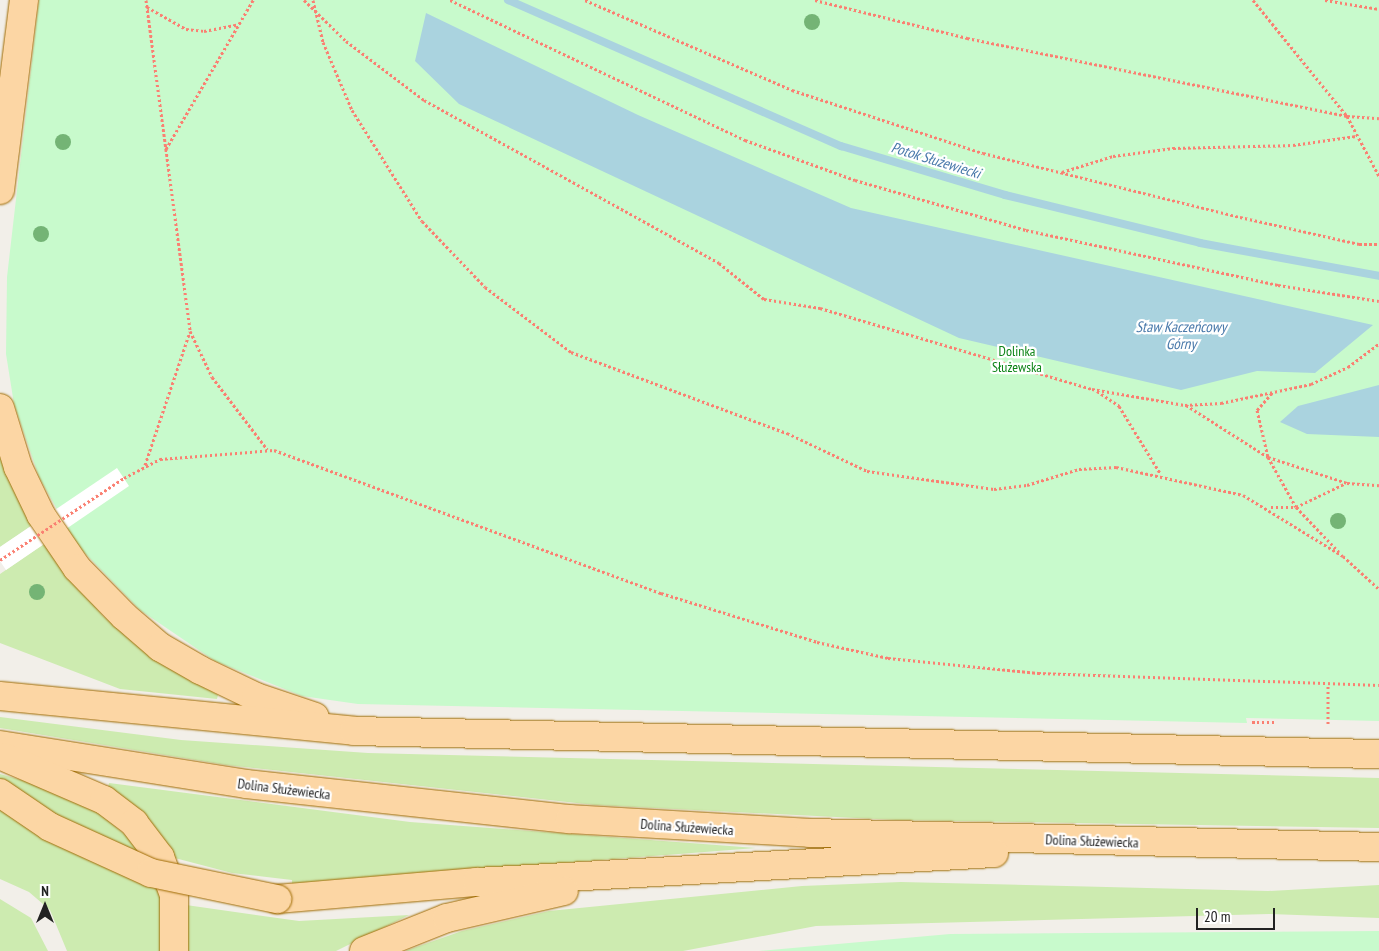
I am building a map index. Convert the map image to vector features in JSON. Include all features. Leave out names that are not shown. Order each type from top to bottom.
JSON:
[{"type":"main road","points":[[0,190],[24,0]]},
{"type":"main road","points":[[0,408],[18,467],[41,516],[77,568],[124,616],[160,647],[233,687],[354,731]]},
{"type":"main road","points":[[0,696],[354,731],[1379,754]]},
{"type":"main road","name":"Dolina Służewiecka","points":[[0,745],[255,786],[570,819],[720,829],[1130,842],[1379,847]]},
{"type":"main road","points":[[0,756],[104,800],[134,824],[160,857],[174,895],[174,951]]},
{"type":"main road","points":[[0,793],[50,827],[151,873],[277,899],[664,870],[865,864],[1130,842]]},
{"type":"main road","points":[[364,951],[424,925],[484,908],[664,870]]},
{"type":"path","points":[[146,0],[190,331],[212,377],[267,449]]},
{"type":"path","points":[[166,149],[253,0]]},
{"type":"path","points":[[304,0],[346,41],[424,100],[719,263],[764,299],[820,308],[1092,389],[1185,405],[1274,392],[1311,384],[1348,367],[1379,344]]},
{"type":"path","points":[[313,0],[323,42],[352,110],[422,221],[485,287],[571,352],[787,433],[867,472],[994,489],[1027,485],[1078,469],[1116,467],[1161,474],[1243,495],[1268,507],[1343,556]]},
{"type":"path","points":[[450,0],[745,140],[855,180],[1026,230],[1278,285],[1379,301]]},
{"type":"path","points":[[586,0],[792,90],[983,152],[1267,224],[1358,244],[1379,244]]},
{"type":"path","points":[[815,0],[878,19],[1347,116],[1379,118]]},
{"type":"path","points":[[1253,0],[1291,42],[1347,116],[1379,176]]},
{"type":"path","points":[[1325,0],[1379,9]]},
{"type":"path","points":[[147,7],[186,29],[204,31],[237,25]]},
{"type":"path","points":[[1061,172],[1113,156],[1173,148],[1293,145],[1356,136]]},
{"type":"path","points":[[145,465],[190,331]]},
{"type":"path","points":[[1092,389],[1119,406],[1161,474]]},
{"type":"path","points":[[1274,392],[1257,410],[1268,458],[1296,507],[1343,556],[1379,589]]},
{"type":"path","points":[[1185,405],[1268,458],[1347,483],[1379,485]]},
{"type":"path","points":[[0,560],[145,465],[160,459],[267,449],[661,592],[817,642],[961,668],[1379,685]]},
{"type":"path","points":[[1268,507],[1296,507],[1347,483]]},
{"type":"path","points":[[1328,684],[1328,724]]},
{"type":"green space","name":"Dolinka Służewska","points":[[39,0],[1379,0],[1379,721],[1246,718],[1247,723],[358,704],[302,696],[215,661],[140,610],[77,545],[39,477],[14,404],[6,354],[7,277]]},
{"type":"green space","points":[[0,452],[34,524],[0,547]]},
{"type":"green space","points":[[44,544],[103,616],[153,657],[218,695],[217,699],[120,689],[0,643],[0,574]]},
{"type":"green space","points":[[0,717],[181,740],[368,753],[1379,778],[1379,828],[896,820],[595,805],[226,765],[0,728]]},
{"type":"green space","points":[[0,774],[50,788],[93,808],[134,842],[162,898],[160,951],[67,951],[50,910],[29,892],[0,879]]},
{"type":"green space","points":[[109,783],[410,822],[756,848],[292,884],[292,880],[232,873],[171,857],[108,788]]},
{"type":"green space","points":[[901,882],[1268,891],[1379,885],[1379,918],[1269,914],[816,926],[683,951],[405,951],[462,931],[549,911],[802,886]]},
{"type":"green space","points":[[0,899],[31,918],[48,951],[0,951]]},
{"type":"green space","points":[[186,905],[299,921],[409,915],[336,951],[186,951]]},
{"type":"green space","points":[[1379,931],[1379,951],[759,951],[950,934]]},
{"type":"water","name":"Staw Kaczeńcowy Górny","points":[[426,13],[638,115],[851,208],[1373,325],[1315,373],[1257,371],[1181,390],[959,338],[459,104],[415,61]]},
{"type":"water","points":[[1379,385],[1379,437],[1307,434],[1280,422],[1298,406]]},
{"type":"pier","points":[[117,468],[129,486],[6,570],[0,561],[0,547]]},
{"type":"waterway","name":"Potok Służewiecki","points":[[508,0],[841,146],[1005,195],[1200,243],[1379,276]]}]
